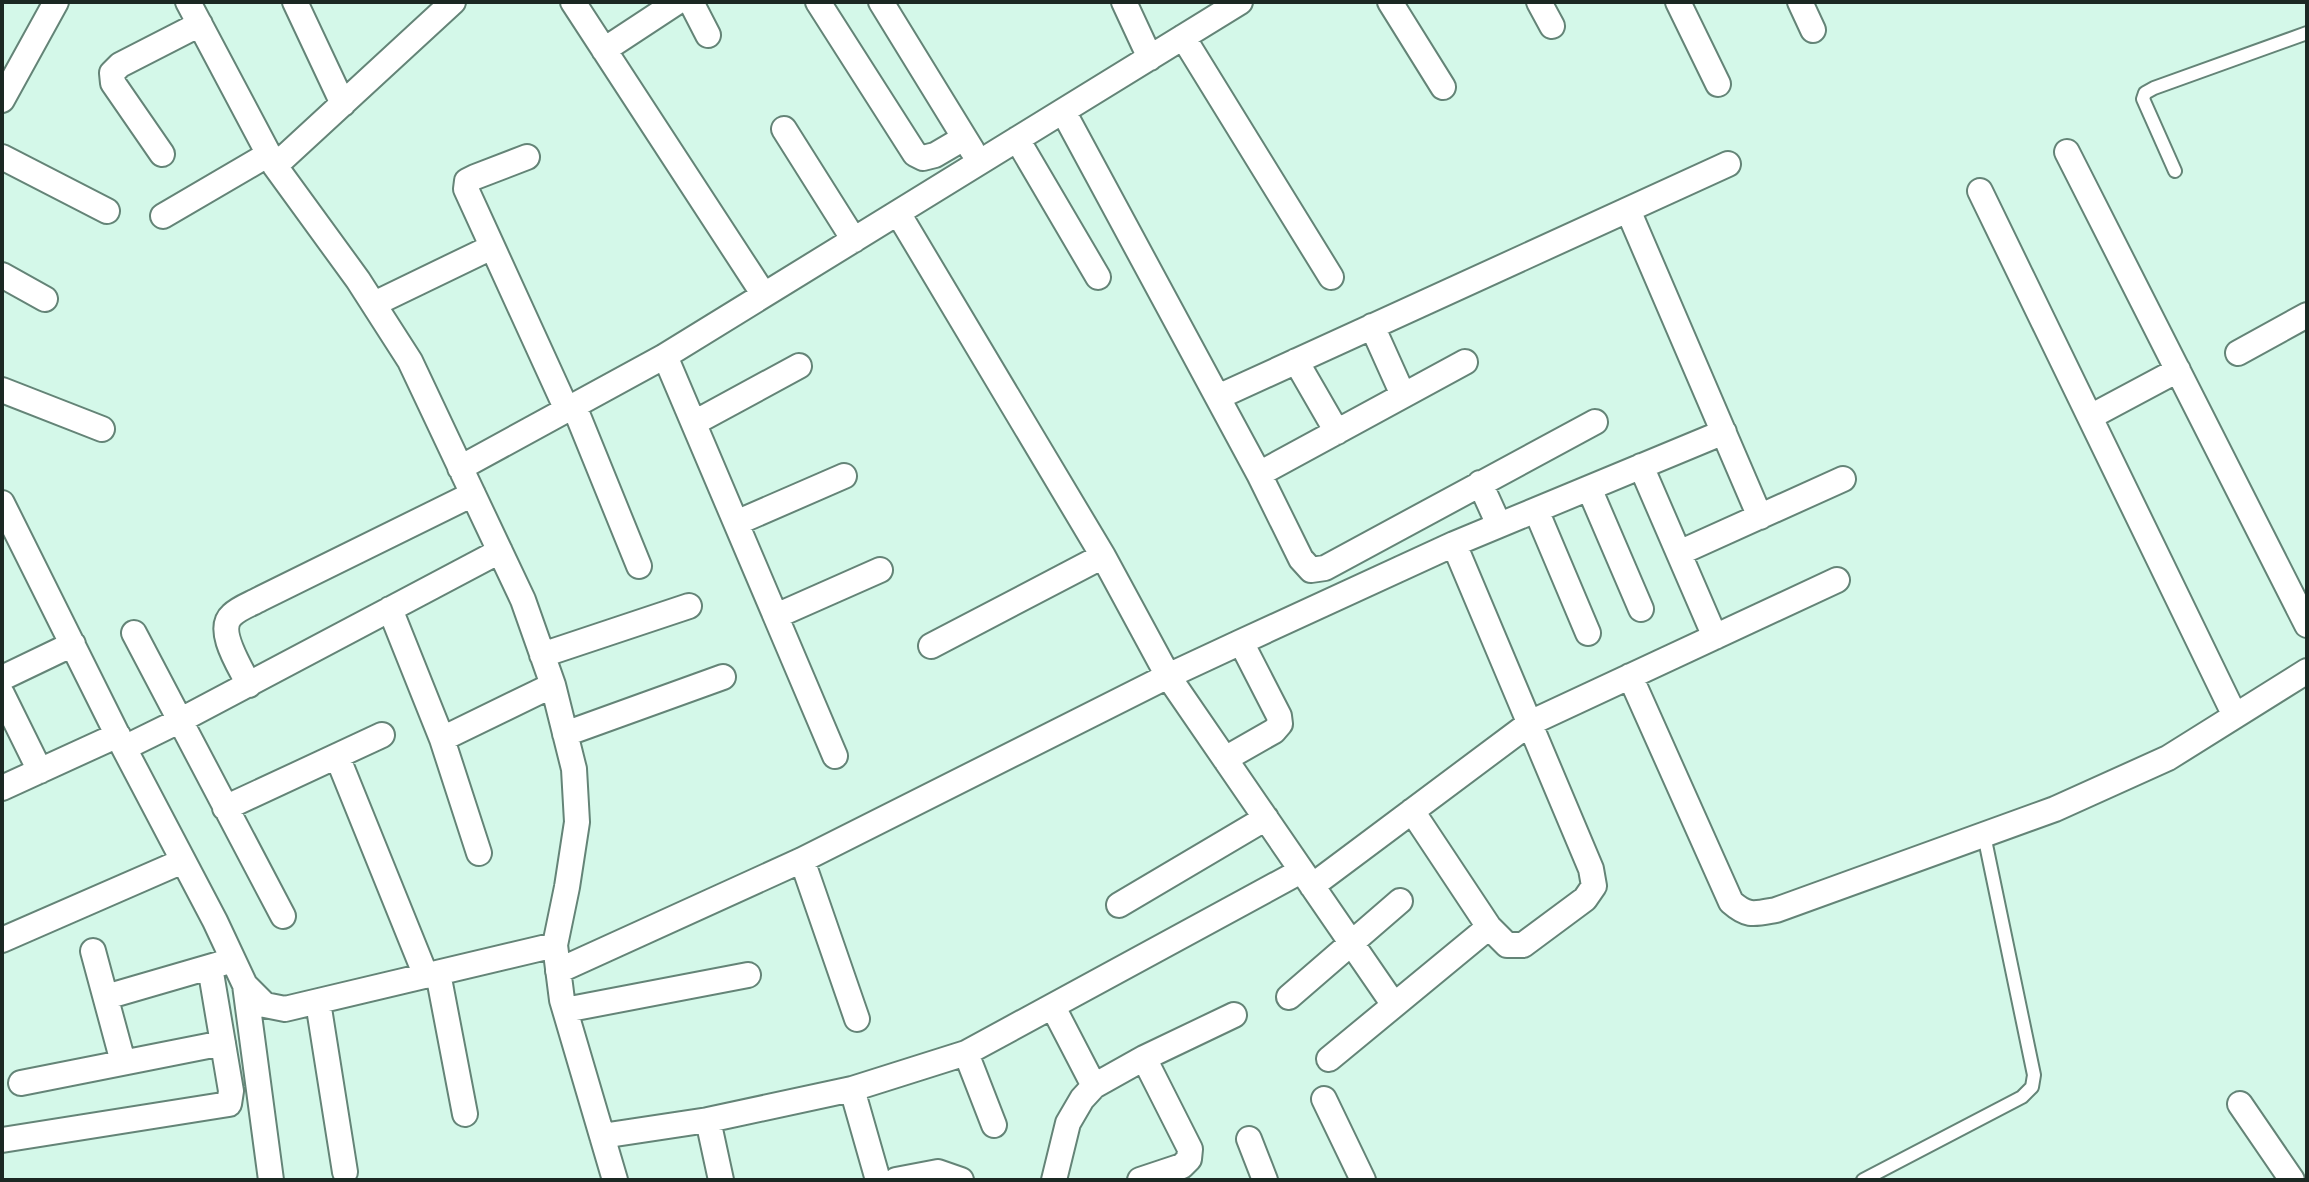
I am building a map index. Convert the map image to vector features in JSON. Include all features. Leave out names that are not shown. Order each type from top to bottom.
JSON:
[{"type":"street","points":[[2,100],[56,2]]},
{"type":"street","points":[[188,2],[272,160],[374,304],[410,361],[523,600],[553,685],[574,769],[577,822],[555,945],[565,1010],[615,1180]]},
{"type":"street","points":[[295,2],[343,104]]},
{"type":"street","points":[[163,216],[272,160],[343,104],[453,2]]},
{"type":"street","points":[[573,2],[764,295]]},
{"type":"street","points":[[604,50],[677,2]]},
{"type":"street","points":[[691,2],[708,35]]},
{"type":"street","points":[[818,2],[915,154],[923,158],[935,155],[964,138]]},
{"type":"street","points":[[881,2],[980,162]]},
{"type":"street","points":[[1124,2],[1150,58]]},
{"type":"street","points":[[460,468],[665,356],[1240,2]]},
{"type":"street","points":[[1390,2],[1443,87]]},
{"type":"street","points":[[1539,2],[1552,26]]},
{"type":"street","points":[[1678,2],[1718,84]]},
{"type":"street","points":[[1800,2],[1813,30]]},
{"type":"street","points":[[162,154],[113,83],[112,73],[120,65],[200,24]]},
{"type":"street","points":[[1183,37],[1331,277]]},
{"type":"street","points":[[1063,111],[1259,474],[1301,559],[1311,570],[1325,568],[1595,422]]},
{"type":"street","points":[[784,129],[854,240]]},
{"type":"street","points":[[1017,139],[1098,277]]},
{"type":"street","points":[[2067,152],[2307,625]]},
{"type":"street","points":[[2,157],[107,211]]},
{"type":"street","points":[[527,157],[467,181],[466,189],[570,408],[639,566]]},
{"type":"street","points":[[1218,397],[1728,164]]},
{"type":"street","points":[[1980,191],[2235,716]]},
{"type":"street","points":[[1628,210],[1760,517]]},
{"type":"street","points":[[898,213],[1103,556],[1168,676],[1394,1005]]},
{"type":"street","points":[[374,304],[492,247]]},
{"type":"street","points":[[2,275],[45,299]]},
{"type":"street","points":[[2238,353],[2307,315]]},
{"type":"street","points":[[1372,326],[1403,395]]},
{"type":"street","points":[[665,356],[835,756]]},
{"type":"street","points":[[1296,361],[1337,432]]},
{"type":"street","points":[[1259,474],[1465,362]]},
{"type":"street","points":[[694,423],[799,366]]},
{"type":"street","points":[[2090,417],[2178,370]]},
{"type":"street","points":[[2,390],[102,429]]},
{"type":"street","points":[[558,971],[802,860],[1241,642],[1454,544],[1724,432]]},
{"type":"street","points":[[1641,466],[1715,637]]},
{"type":"street","points":[[736,523],[844,476]]},
{"type":"street","points":[[1679,553],[1843,479]]},
{"type":"street","points":[[1480,483],[1499,525]]},
{"type":"street","points":[[1589,488],[1641,609]]},
{"type":"street","points":[[249,685],[226,637],[226,625],[231,615],[473,494]]},
{"type":"street","points":[[2,503],[183,861],[222,964],[223,1043],[231,1091],[229,1104],[2,1140]]},
{"type":"street","points":[[1536,510],[1588,633]]},
{"type":"street","points":[[1412,811],[1489,927],[1507,945],[1523,945],[1585,899],[1594,886],[1591,869],[1454,544]]},
{"type":"street","points":[[2,788],[40,771],[179,721],[500,551]]},
{"type":"street","points":[[931,646],[1103,556]]},
{"type":"street","points":[[776,616],[880,570]]},
{"type":"street","points":[[602,1136],[708,1120],[852,1089],[966,1053],[1307,878],[1412,811],[1530,723],[1837,580]]},
{"type":"street","points":[[542,655],[689,606]]},
{"type":"street","points":[[390,609],[442,739],[479,853]]},
{"type":"street","points":[[134,633],[283,916]]},
{"type":"street","points":[[1225,759],[1274,731],[1280,724],[1279,716],[1241,642]]},
{"type":"street","points":[[2,678],[73,644]]},
{"type":"street","points":[[1630,676],[1731,902],[1742,912],[1754,915],[1776,910],[2055,809],[2168,758],[2307,671]]},
{"type":"street","points":[[565,734],[723,677]]},
{"type":"street","points":[[442,739],[553,685]]},
{"type":"street","points":[[2,694],[40,771]]},
{"type":"street","points":[[225,808],[382,735]]},
{"type":"street","points":[[337,756],[432,974],[465,1114]]},
{"type":"street","points":[[1119,905],[1266,818]]},
{"type":"street","points":[[802,860],[857,1019]]},
{"type":"street","points":[[2,940],[183,861]]},
{"type":"street","points":[[1289,997],[1400,901]]},
{"type":"street","points":[[1329,1059],[1489,927]]},
{"type":"street","points":[[222,964],[265,1005],[285,1009],[555,945]]},
{"type":"street","points":[[93,951],[123,1062]]},
{"type":"street","points":[[106,997],[222,964]]},
{"type":"street","points":[[565,1010],[748,975]]},
{"type":"street","points":[[245,985],[271,1180]]},
{"type":"street","points":[[318,1002],[345,1172]]},
{"type":"street","points":[[1053,1007],[1094,1086]]},
{"type":"street","points":[[1054,1180],[1068,1123],[1094,1086],[1234,1015]]},
{"type":"street","points":[[21,1083],[223,1043]]},
{"type":"street","points":[[966,1053],[994,1125]]},
{"type":"street","points":[[1144,1058],[1190,1149],[1189,1159],[1182,1166],[1156,1178]]},
{"type":"street","points":[[852,1089],[878,1180]]},
{"type":"street","points":[[1324,1099],[1363,1180]]},
{"type":"street","points":[[2240,1104],[2292,1180]]},
{"type":"street","points":[[708,1120],[721,1180]]},
{"type":"street","points":[[1249,1139],[1265,1180]]},
{"type":"street","points":[[896,1180],[938,1172],[961,1180]]},
{"type":"lane","points":[[2175,171],[2143,99],[2145,93],[2307,33]]},
{"type":"lane","points":[[1863,1180],[2022,1097],[2032,1087],[2034,1075],[1984,835]]}]
